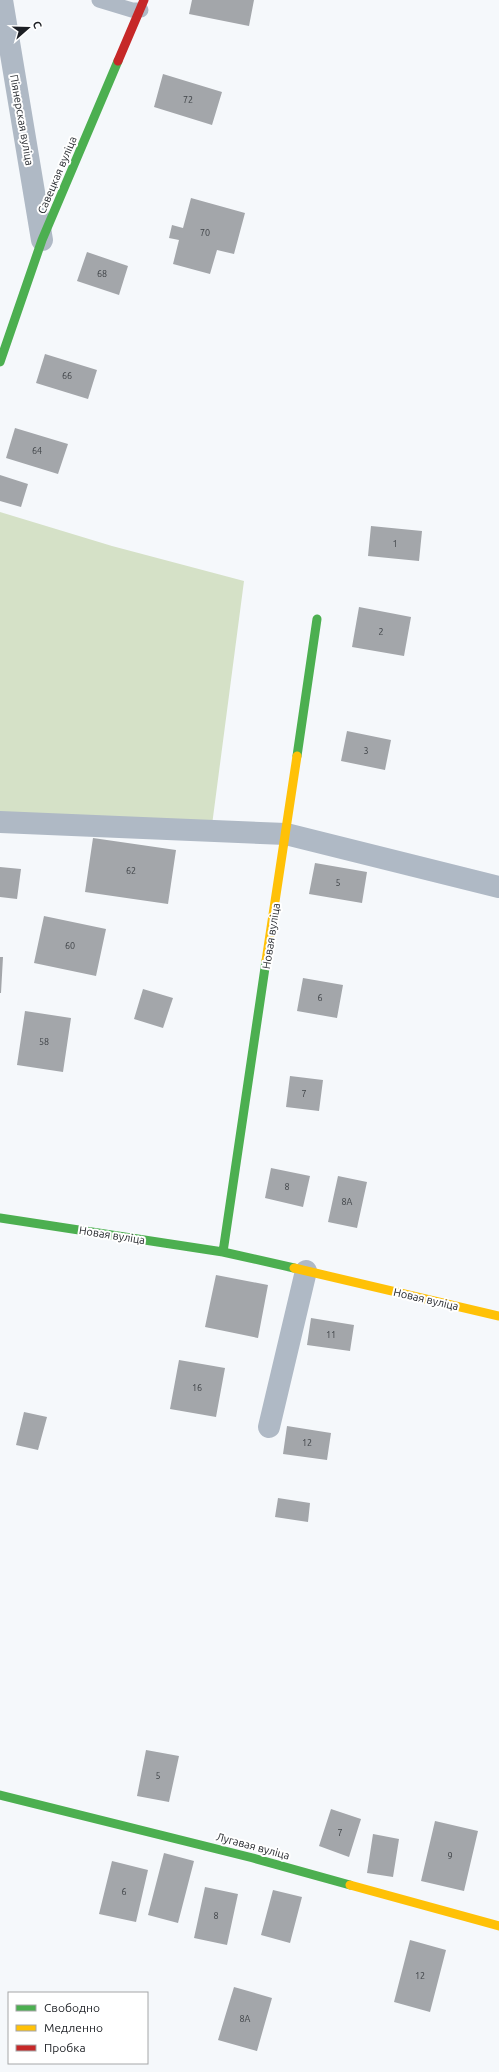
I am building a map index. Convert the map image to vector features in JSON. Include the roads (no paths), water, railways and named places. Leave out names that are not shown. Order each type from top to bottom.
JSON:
[{"type":"street","name":"Піянерская вуліца","points":[[2,0],[42,240]]},
{"type":"street","name":"Савецкая вуліца","points":[[0,362],[42,240],[143,5]]},
{"type":"street","name":"Новая вуліца","points":[[223,1252],[286,834],[316,619]]},
{"type":"street","points":[[0,822],[286,834],[499,887]]},
{"type":"street","name":"Новая вуліца","points":[[0,1218],[223,1252],[499,1316]]},
{"type":"street","points":[[269,1427],[306,1271]]},
{"type":"street","name":"Лугавая вуліца","points":[[0,1796],[253,1858],[499,1926]]},
{"type":"lane","points":[[99,0],[132,10],[143,5]]}]
